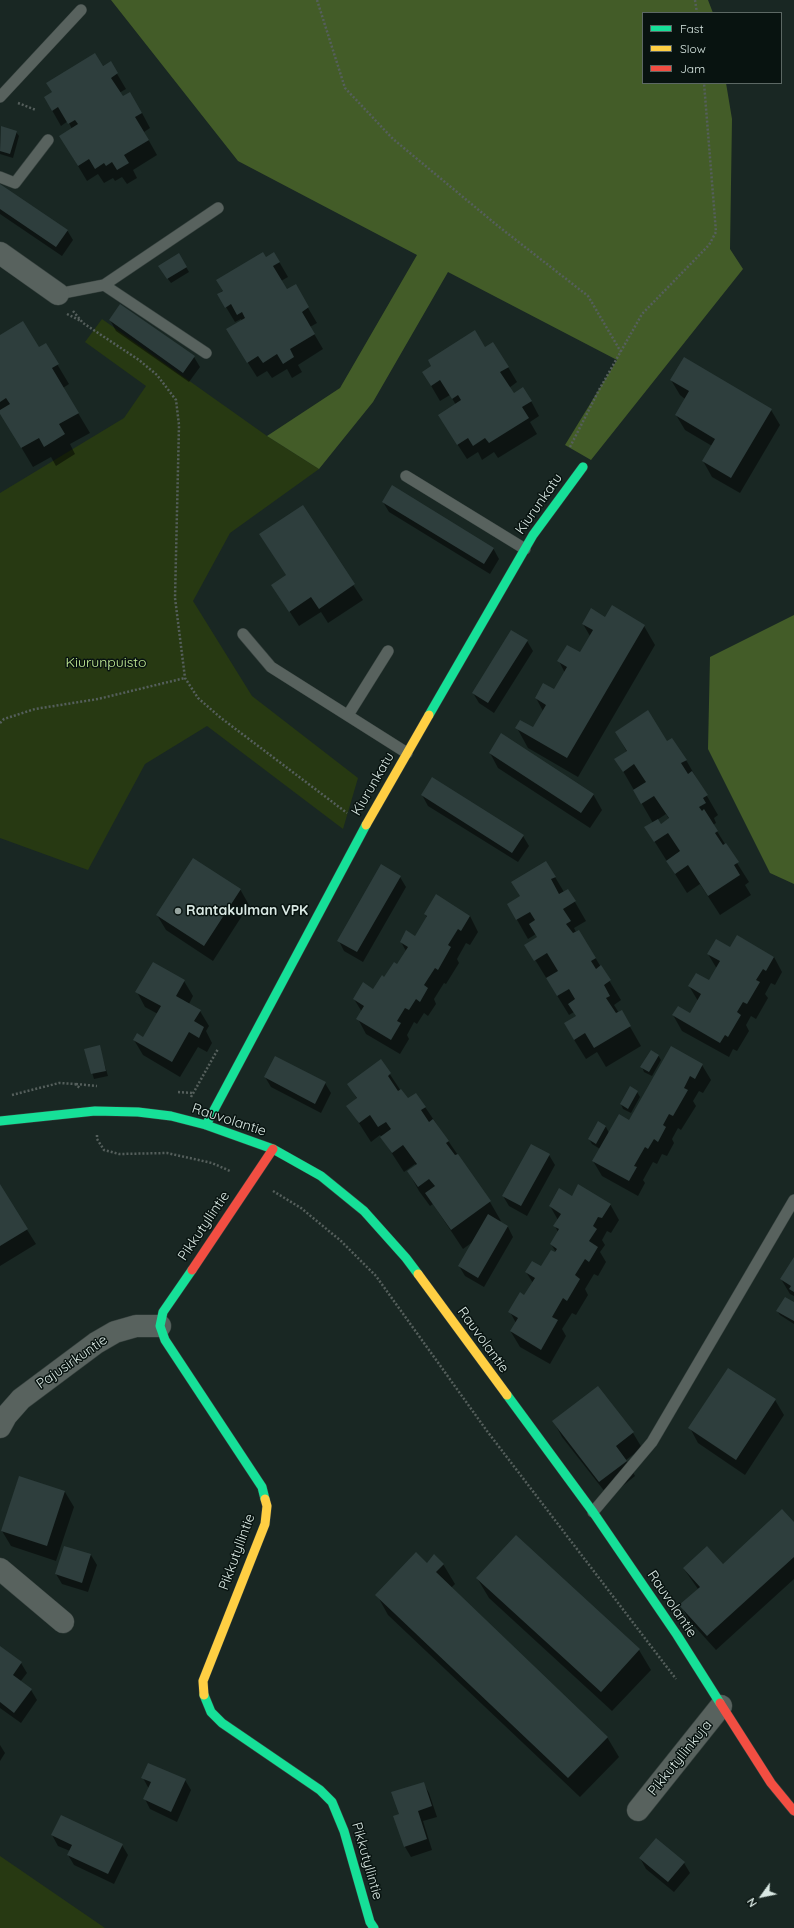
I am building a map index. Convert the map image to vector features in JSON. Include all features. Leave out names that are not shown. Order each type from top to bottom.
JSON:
[{"type":"street","points":[[0,253],[58,294]]},
{"type":"street","name":"Kiurunkatu","points":[[206,1125],[365,827],[407,753],[525,549],[583,467]]},
{"type":"street","name":"Rauvolantie","points":[[0,1122],[94,1111],[151,1114],[206,1125],[273,1149],[327,1181],[364,1211],[406,1258],[593,1512],[677,1635],[771,1782],[794,1811]]},
{"type":"street","name":"Pikkutyllintie","points":[[273,1149],[163,1312],[160,1326],[165,1340],[262,1487],[267,1506],[265,1524],[203,1681],[204,1696],[211,1712],[222,1724],[320,1790],[332,1802],[344,1831],[370,1922],[374,1928]]},
{"type":"street","name":"Pajusirkuntie","points":[[0,1427],[6,1416],[21,1399],[96,1343],[115,1332],[136,1326],[160,1326]]},
{"type":"street","points":[[0,1569],[63,1622]]},
{"type":"street","name":"Pikkutyllinkuja","points":[[638,1810],[721,1706]]},
{"type":"lane","points":[[0,97],[81,10]]},
{"type":"lane","points":[[0,177],[15,183],[48,140]]},
{"type":"lane","points":[[58,294],[104,285],[218,208]]},
{"type":"lane","points":[[104,285],[206,353]]},
{"type":"lane","points":[[406,476],[525,549]]},
{"type":"lane","points":[[243,634],[271,667],[407,753]]},
{"type":"lane","points":[[348,715],[388,651]]},
{"type":"lane","points":[[593,1512],[652,1442],[794,1200]]},
{"type":"path","points":[[317,0],[345,88],[393,139],[498,226],[588,296],[621,352]]},
{"type":"path","points":[[695,0],[698,12]]},
{"type":"path","points":[[567,453],[642,314],[709,245],[716,232],[704,84]]},
{"type":"path","points":[[58,294],[83,323],[139,360],[157,375],[176,400],[179,425],[175,598],[185,678],[198,698],[221,718],[365,827]]},
{"type":"path","points":[[0,723],[4,719],[35,709],[98,699],[185,678]]},
{"type":"path","points":[[94,1111],[97,1139],[104,1150],[119,1154],[167,1153],[212,1163],[234,1172]]},
{"type":"path","points":[[270,1189],[301,1208],[341,1241],[376,1276],[488,1431],[680,1685]]},
{"type":"green space","points":[[111,0],[708,0],[713,12],[642,12],[642,84],[726,84],[732,119],[730,249],[743,269],[591,460],[565,445],[617,360],[448,272],[373,402],[319,469],[267,436],[340,388],[417,255],[238,161]]},
{"type":"green space","name":"Kiurunpuisto","points":[[102,319],[267,436],[319,469],[230,533],[193,601],[252,696],[358,778],[343,829],[207,726],[145,764],[88,870],[0,838],[0,493],[124,418],[146,386],[85,342]]},
{"type":"green space","points":[[794,615],[794,884],[770,873],[708,749],[710,657]]},
{"type":"green space","points":[[0,1856],[105,1928],[0,1928]]},
{"type":"building","points":[[95,53],[103,66],[111,61],[118,73],[111,78],[123,96],[130,92],[142,113],[135,117],[149,140],[124,155],[129,163],[117,170],[112,162],[106,166],[104,163],[95,169],[89,159],[78,166],[59,136],[78,124],[75,120],[68,124],[58,107],[52,111],[44,97],[52,92],[46,83]]},
{"type":"building","points":[[1,126],[17,131],[10,154],[0,151]]},
{"type":"building","points":[[0,184],[68,230],[56,247],[0,209]]},
{"type":"building","points":[[263,252],[266,257],[274,252],[280,262],[273,266],[287,289],[296,284],[309,307],[302,312],[315,334],[290,349],[294,357],[283,364],[277,354],[263,363],[258,356],[247,363],[226,329],[245,318],[242,312],[237,315],[231,304],[225,308],[217,294],[223,291],[216,280]]},
{"type":"building","points":[[179,253],[187,267],[167,279],[158,266]]},
{"type":"building","points":[[120,304],[195,356],[183,373],[109,320]]},
{"type":"building","points":[[23,321],[39,347],[46,343],[59,364],[52,368],[79,413],[59,424],[65,434],[44,447],[39,438],[21,448],[0,414],[0,410],[10,404],[6,398],[0,402],[0,335]]},
{"type":"building","points":[[475,330],[485,347],[493,342],[509,367],[500,372],[514,393],[523,387],[532,401],[522,407],[529,418],[489,443],[485,438],[473,446],[468,438],[457,445],[438,415],[461,400],[458,395],[452,399],[440,380],[431,386],[422,372],[431,366],[428,360]]},
{"type":"building","points":[[684,357],[772,409],[731,478],[702,461],[715,439],[675,415],[689,391],[670,380]]},
{"type":"building","points":[[392,485],[494,548],[484,564],[382,502]]},
{"type":"building","points":[[303,505],[355,584],[319,609],[311,597],[289,612],[271,585],[286,575],[259,534]]},
{"type":"building","points":[[612,605],[645,625],[567,758],[515,728],[520,720],[533,727],[546,705],[535,698],[543,683],[554,689],[567,667],[557,661],[567,645],[580,652],[593,630],[582,624],[591,608],[605,617]]},
{"type":"building","points":[[511,630],[528,640],[488,703],[472,693]]},
{"type":"building","points":[[648,710],[667,741],[672,738],[687,760],[681,763],[688,774],[692,771],[708,795],[703,798],[706,803],[699,807],[702,811],[704,809],[718,831],[715,833],[723,845],[726,843],[739,862],[734,865],[740,875],[708,896],[688,865],[675,874],[666,861],[680,851],[668,833],[654,842],[644,827],[658,819],[661,824],[669,818],[654,796],[641,804],[633,790],[646,782],[634,764],[623,772],[614,759],[627,751],[615,732]]},
{"type":"building","points":[[501,733],[594,794],[581,813],[489,753]]},
{"type":"building","points":[[432,777],[524,835],[512,853],[421,795]]},
{"type":"building","points":[[193,858],[241,889],[204,946],[156,915]]},
{"type":"building","points":[[546,861],[556,877],[551,879],[559,894],[568,889],[576,901],[563,909],[571,921],[566,924],[573,933],[579,930],[596,958],[591,961],[596,969],[601,965],[611,980],[604,985],[610,996],[606,998],[616,1013],[622,1010],[631,1026],[594,1048],[585,1033],[574,1040],[564,1023],[576,1016],[568,1004],[575,999],[569,989],[557,996],[546,978],[558,971],[547,953],[534,961],[524,945],[537,937],[529,924],[535,920],[530,912],[516,920],[507,904],[520,896],[511,882]]},
{"type":"building","points":[[381,864],[401,876],[357,952],[337,941]]},
{"type":"building","points":[[436,894],[470,916],[461,931],[458,929],[448,945],[451,947],[438,970],[435,968],[424,985],[428,988],[420,1002],[416,999],[409,1010],[405,1008],[397,1021],[401,1023],[391,1040],[356,1019],[364,1006],[353,999],[363,982],[373,989],[382,975],[384,977],[394,962],[397,964],[408,947],[400,942],[406,930],[415,936],[427,916],[424,914]]},
{"type":"building","points":[[737,935],[774,957],[766,971],[763,969],[756,980],[760,982],[747,1004],[743,1002],[737,1012],[741,1015],[728,1037],[725,1035],[720,1043],[672,1015],[678,1006],[690,1013],[701,994],[688,986],[696,973],[709,980],[720,961],[707,954],[716,939],[730,947]]},
{"type":"building","points":[[153,962],[185,980],[176,996],[201,1010],[194,1021],[204,1027],[199,1038],[189,1032],[172,1062],[133,1040],[137,1033],[143,1037],[161,1006],[135,992]]},
{"type":"building","points":[[100,1045],[106,1071],[91,1074],[84,1049]]},
{"type":"building","points":[[671,1046],[703,1064],[695,1079],[690,1076],[684,1088],[688,1090],[673,1116],[669,1114],[663,1125],[666,1127],[658,1142],[654,1139],[648,1149],[645,1147],[634,1166],[637,1167],[629,1181],[592,1161],[619,1114],[629,1120]]},
{"type":"building","points":[[651,1050],[659,1055],[649,1072],[640,1067]]},
{"type":"building","points":[[275,1056],[326,1082],[315,1104],[264,1077]]},
{"type":"building","points":[[381,1059],[391,1073],[388,1076],[398,1091],[401,1089],[408,1098],[416,1093],[426,1107],[421,1110],[429,1122],[433,1119],[449,1141],[446,1143],[455,1155],[458,1154],[491,1201],[451,1230],[425,1193],[435,1186],[429,1179],[418,1187],[407,1171],[417,1164],[403,1145],[392,1153],[380,1137],[391,1129],[386,1122],[378,1127],[370,1115],[359,1123],[346,1106],[357,1098],[347,1084]]},
{"type":"building","points":[[630,1086],[638,1091],[628,1109],[620,1104]]},
{"type":"building","points":[[598,1121],[606,1126],[596,1144],[588,1139]]},
{"type":"building","points":[[531,1144],[550,1154],[521,1206],[502,1196]]},
{"type":"building","points":[[0,1184],[28,1229],[0,1246]]},
{"type":"building","points":[[578,1184],[611,1204],[602,1218],[598,1217],[593,1226],[597,1229],[589,1241],[598,1247],[589,1262],[585,1259],[575,1275],[580,1279],[567,1301],[563,1298],[552,1317],[558,1320],[541,1350],[510,1331],[518,1318],[508,1312],[520,1292],[524,1295],[535,1278],[525,1272],[532,1261],[541,1266],[551,1250],[555,1252],[557,1249],[550,1244],[559,1229],[553,1226],[561,1214],[549,1206],[559,1188],[572,1196]]},
{"type":"building","points":[[488,1214],[508,1226],[478,1278],[458,1266]]},
{"type":"building","points":[[794,1257],[794,1292],[789,1289],[791,1286],[780,1279]]},
{"type":"building","points":[[785,1297],[794,1302],[794,1321],[776,1311]]},
{"type":"building","points":[[728,1368],[776,1399],[736,1460],[688,1428]]},
{"type":"building","points":[[598,1386],[634,1432],[616,1446],[627,1461],[599,1482],[552,1421]]},
{"type":"building","points":[[19,1476],[65,1491],[47,1546],[1,1531]]},
{"type":"building","points":[[782,1509],[794,1522],[794,1557],[707,1636],[679,1605],[700,1587],[683,1568],[707,1546],[723,1564]]},
{"type":"building","points":[[516,1535],[640,1649],[601,1692],[476,1578]]},
{"type":"building","points":[[64,1546],[91,1554],[82,1583],[55,1574]]},
{"type":"building","points":[[416,1552],[427,1563],[434,1554],[444,1564],[436,1572],[608,1737],[568,1778],[375,1595]]},
{"type":"building","points":[[0,1646],[22,1662],[13,1675],[32,1689],[14,1713],[0,1702]]},
{"type":"building","points":[[148,1763],[186,1779],[171,1812],[143,1799],[151,1782],[141,1778]]},
{"type":"building","points":[[424,1782],[432,1806],[418,1811],[427,1839],[404,1847],[393,1816],[399,1814],[391,1792]]},
{"type":"building","points":[[61,1815],[123,1844],[108,1874],[67,1855],[72,1845],[51,1835]]},
{"type":"building","points":[[656,1838],[685,1862],[668,1882],[639,1858]]},
{"type":"traffic: fast","points":[[429,715],[533,535],[583,467]]},
{"type":"traffic: fast","points":[[206,1125],[366,825]]},
{"type":"traffic: fast","points":[[0,1121],[95,1111],[138,1112],[171,1116],[206,1125],[273,1149],[321,1176],[364,1211],[406,1258],[418,1274]]},
{"type":"traffic: fast","points":[[192,1270],[163,1312],[160,1326],[165,1340],[262,1487],[265,1499]]},
{"type":"traffic: fast","points":[[507,1395],[593,1512],[677,1635],[720,1703]]},
{"type":"traffic: fast","points":[[204,1695],[211,1712],[222,1723],[320,1790],[332,1802],[344,1831],[370,1922],[374,1928]]},
{"type":"traffic: slow","points":[[366,825],[429,715]]},
{"type":"traffic: slow","points":[[418,1274],[507,1395]]},
{"type":"traffic: slow","points":[[204,1695],[203,1681],[265,1524],[267,1506],[265,1499]]},
{"type":"traffic: jam","points":[[192,1270],[273,1149]]},
{"type":"traffic: jam","points":[[720,1703],[771,1783],[794,1811]]},
{"type":"place","name":"Rantakulman VPK","points":[[178,911]]}]
